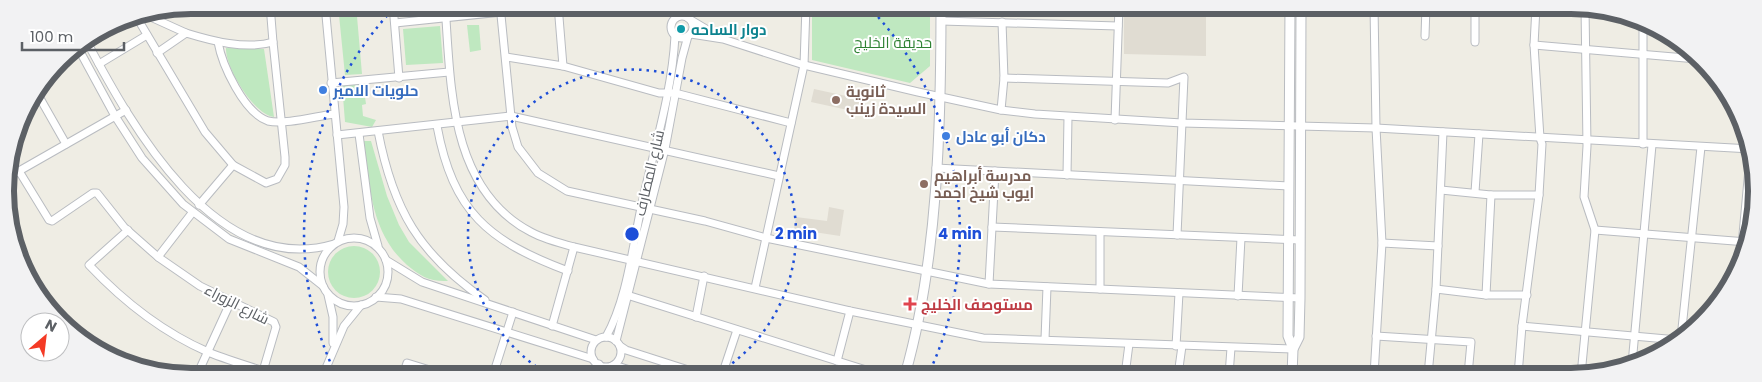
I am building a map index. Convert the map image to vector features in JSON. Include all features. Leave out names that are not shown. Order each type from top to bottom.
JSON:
[{"type":"street","points":[[139,22],[205,132],[233,165],[266,183],[272,183],[285,165],[271,14]]},
{"type":"street","points":[[323,286],[320,266],[326,251],[336,243],[343,224],[344,207],[326,14]]},
{"type":"street","points":[[394,14],[399,78]]},
{"type":"street","points":[[446,14],[456,124],[480,185],[501,211],[531,233],[574,247],[850,311],[983,338],[1293,349]]},
{"type":"street","points":[[394,23],[464,14]]},
{"type":"street","points":[[502,14],[512,116],[518,147],[538,173],[567,191],[766,238],[989,284],[1300,298]]},
{"type":"street","points":[[559,14],[563,66]]},
{"type":"street","points":[[676,14],[677,17],[670,26],[674,36],[681,38],[690,35],[723,39],[804,65],[1002,110],[1115,120],[1376,128],[1652,145],[1743,148]]},
{"type":"street","points":[[614,364],[621,354],[618,343],[645,208],[665,149],[671,93],[693,27],[687,14]]},
{"type":"street","points":[[755,288],[804,65],[806,14]]},
{"type":"street","points":[[907,368],[917,324],[926,270],[936,168],[941,14]]},
{"type":"street","points":[[1115,120],[1119,14]]},
{"type":"street","points":[[1290,14],[1287,298],[1288,336],[1293,349]]},
{"type":"street","points":[[1292,368],[1293,349],[1298,337],[1300,298],[1301,14]]},
{"type":"street","points":[[1374,14],[1376,128],[1382,243],[1374,368]]},
{"type":"street","points":[[1426,14],[1426,36]]},
{"type":"street","points":[[1475,14],[1475,42]]},
{"type":"street","points":[[1519,368],[1522,326],[1539,195],[1542,144],[1540,138],[1534,45],[1536,14]]},
{"type":"street","points":[[1582,368],[1595,230],[1584,197],[1586,141],[1585,14]]},
{"type":"street","points":[[677,17],[689,19],[723,39]]},
{"type":"street","points":[[153,18],[186,33],[218,42],[263,45],[273,42]]},
{"type":"street","points":[[941,21],[1118,26]]},
{"type":"street","points":[[1002,22],[1004,78],[1002,110]]},
{"type":"street","points":[[1643,29],[1643,144]]},
{"type":"street","points":[[157,53],[186,33]]},
{"type":"street","points":[[99,64],[147,35]]},
{"type":"street","name":"شارع المصارف","points":[[645,208],[656,147],[671,93],[674,36]]},
{"type":"street","points":[[218,42],[221,59],[243,99],[256,113],[269,121],[282,122],[334,114]]},
{"type":"street","points":[[1534,45],[1688,58]]},
{"type":"street","points":[[89,46],[126,110],[160,162],[199,205],[241,233],[269,245],[299,250],[358,238],[368,241],[380,250]]},
{"type":"street","points":[[80,52],[115,116],[142,158],[159,180],[192,213],[229,239],[299,267],[323,286],[328,294],[333,317],[331,351]]},
{"type":"street","points":[[506,57],[563,66],[791,123]]},
{"type":"street","points":[[331,82],[399,78],[450,72]]},
{"type":"street","points":[[1004,78],[1168,84],[1184,77],[1177,235]]},
{"type":"street","points":[[40,98],[66,144]]},
{"type":"street","points":[[14,174],[126,110]]},
{"type":"street","points":[[337,135],[456,124],[512,116],[779,176]]},
{"type":"street","points":[[1067,175],[1068,117]]},
{"type":"street","points":[[437,126],[442,153],[453,182],[478,220],[510,246],[568,271]]},
{"type":"street","points":[[378,132],[390,185],[414,233],[448,273],[491,304]]},
{"type":"street","points":[[1429,368],[1436,289],[1443,132]]},
{"type":"street","points":[[359,134],[372,227],[380,250],[386,260],[422,282],[596,340],[606,337],[618,343],[626,350],[682,368]]},
{"type":"street","points":[[1475,192],[1479,134]]},
{"type":"street","points":[[1632,357],[1652,145]]},
{"type":"street","points":[[1681,330],[1701,147]]},
{"type":"street","points":[[199,205],[233,165]]},
{"type":"street","points":[[936,168],[1289,186]]},
{"type":"street","name":"شارع الزوراء","points":[[19,171],[49,220],[52,221],[93,193],[97,193],[128,230],[158,257],[200,286],[274,322],[276,327],[264,368]]},
{"type":"street","points":[[989,284],[995,171]]},
{"type":"street","points":[[1441,190],[1491,195],[1539,195]]},
{"type":"street","points":[[1486,294],[1491,195]]},
{"type":"street","points":[[1747,216],[1748,195]]},
{"type":"street","points":[[158,257],[192,213]]},
{"type":"street","points":[[992,227],[1300,240]]},
{"type":"street","points":[[128,230],[89,265],[117,294],[146,316],[209,352],[254,368]]},
{"type":"street","points":[[1595,230],[1741,242]]},
{"type":"street","points":[[1100,232],[1100,289]]},
{"type":"street","points":[[1238,296],[1241,238]]},
{"type":"street","points":[[1382,243],[1438,246]]},
{"type":"street","points":[[552,326],[574,247]]},
{"type":"street","points":[[325,368],[331,351],[347,321],[361,305],[376,297],[387,280],[386,260]]},
{"type":"street","points":[[606,337],[634,260]]},
{"type":"street","points":[[696,316],[704,276]]},
{"type":"street","points":[[1045,339],[1047,287]]},
{"type":"street","points":[[1436,289],[1486,294],[1527,295]]},
{"type":"street","points":[[1178,368],[1179,293]]},
{"type":"street","points":[[328,294],[345,305],[361,305]]},
{"type":"street","points":[[627,295],[860,368]]},
{"type":"street","points":[[376,297],[402,299],[606,366],[614,364],[626,368]]},
{"type":"street","points":[[201,368],[231,301]]},
{"type":"street","points":[[837,361],[850,311]]},
{"type":"street","points":[[495,368],[513,312]]},
{"type":"street","points":[[1522,326],[1669,338]]},
{"type":"street","points":[[724,368],[737,330]]},
{"type":"street","points":[[1376,336],[1471,342],[1469,368]]},
{"type":"street","points":[[595,368],[596,362],[592,348],[596,340]]},
{"type":"street","points":[[1125,368],[1129,344]]},
{"type":"street","points":[[1230,368],[1232,348]]},
{"type":"street","points":[[405,368],[407,363],[423,368]]},
{"type":"shaded area","points":[[1124,14],[1206,14],[1206,56],[1124,54]]},
{"type":"shaded area","name":"ثانوية السيدة زينب","points":[[814,89],[860,99],[857,112],[811,102]]},
{"type":"shaded area","points":[[829,207],[844,210],[840,236],[794,229],[796,217],[827,221]]},
{"type":"green space","points":[[339,14],[357,14],[362,74],[345,75]]},
{"type":"green space","name":"حديقة الخليج","points":[[812,14],[930,14],[930,66],[910,83],[812,60]]},
{"type":"green space","points":[[467,25],[479,25],[481,50],[470,52]]},
{"type":"green space","points":[[440,26],[443,63],[406,65],[403,29]]},
{"type":"green space","points":[[226,48],[264,49],[274,117],[266,114],[249,99],[230,66]]},
{"type":"green space","points":[[363,83],[366,104],[362,105],[363,116],[376,120],[372,127],[345,122],[342,84]]},
{"type":"green space","points":[[362,141],[371,141],[387,196],[399,225],[409,242],[448,281],[426,278],[416,272],[395,252],[386,238],[379,223],[370,192]]},
{"type":"green space","points":[[354,246],[368,250],[376,258],[380,272],[376,286],[368,294],[354,298],[340,294],[332,286],[328,272],[332,258],[340,250]]},
{"type":"place","name":"دوار الساحه","points":[[681,29]]},
{"type":"place","name":"حلويات الامير","points":[[323,90]]},
{"type":"place","name":"ثانوية السيدة زينب","points":[[836,100]]},
{"type":"place","name":"دكان أبو عادل","points":[[946,136]]},
{"type":"place","name":"مدرسة أبراهيم ايوب شيخ احمد","points":[[924,184]]},
{"type":"place","name":"مستوصف الخليج","points":[[910,304]]}]
